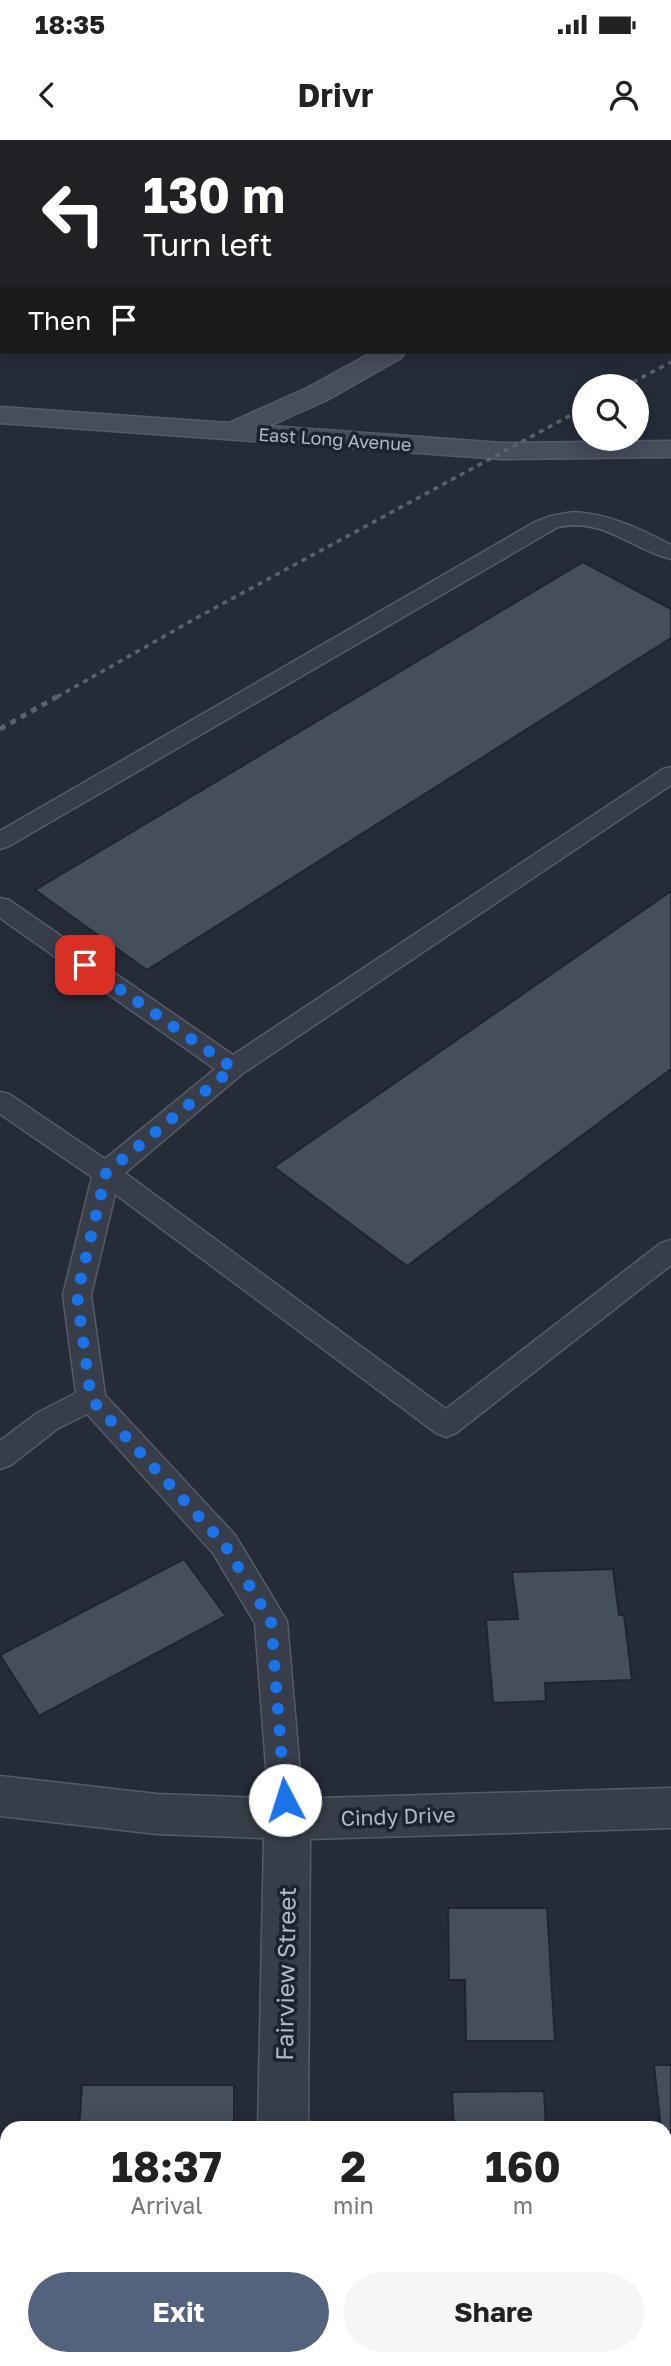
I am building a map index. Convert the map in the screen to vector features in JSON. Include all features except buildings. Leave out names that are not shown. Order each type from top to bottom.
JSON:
[{"type":"main road","points":[[232,432],[317,394],[388,354]]},
{"type":"main road","name":"East Long Avenue","points":[[0,415],[528,452],[671,449]]},
{"type":"street","name":"Cindy Drive","points":[[0,1796],[156,1814],[287,1819],[671,1808]]},
{"type":"street","name":"Fairview Street","points":[[284,2121],[287,1819]]},
{"type":"lane","points":[[0,841],[557,520],[597,521],[621,527],[671,554]]},
{"type":"lane","points":[[287,1819],[271,1621],[224,1544],[91,1399],[77,1295],[106,1173],[233,1068],[671,774]]},
{"type":"lane","points":[[0,906],[233,1068]]},
{"type":"lane","points":[[0,1101],[106,1173],[446,1425],[671,1250]]},
{"type":"lane","points":[[0,1457],[47,1421],[91,1399]]},
{"type":"railway","points":[[648,374],[671,362]]},
{"type":"railway","points":[[57,697],[200,616],[572,414]]},
{"type":"railway","points":[[0,729],[60,695]]},
{"type":"route","points":[[85,965],[233,1068],[106,1173],[77,1295],[91,1399],[224,1544],[271,1621],[285,1800]]}]
